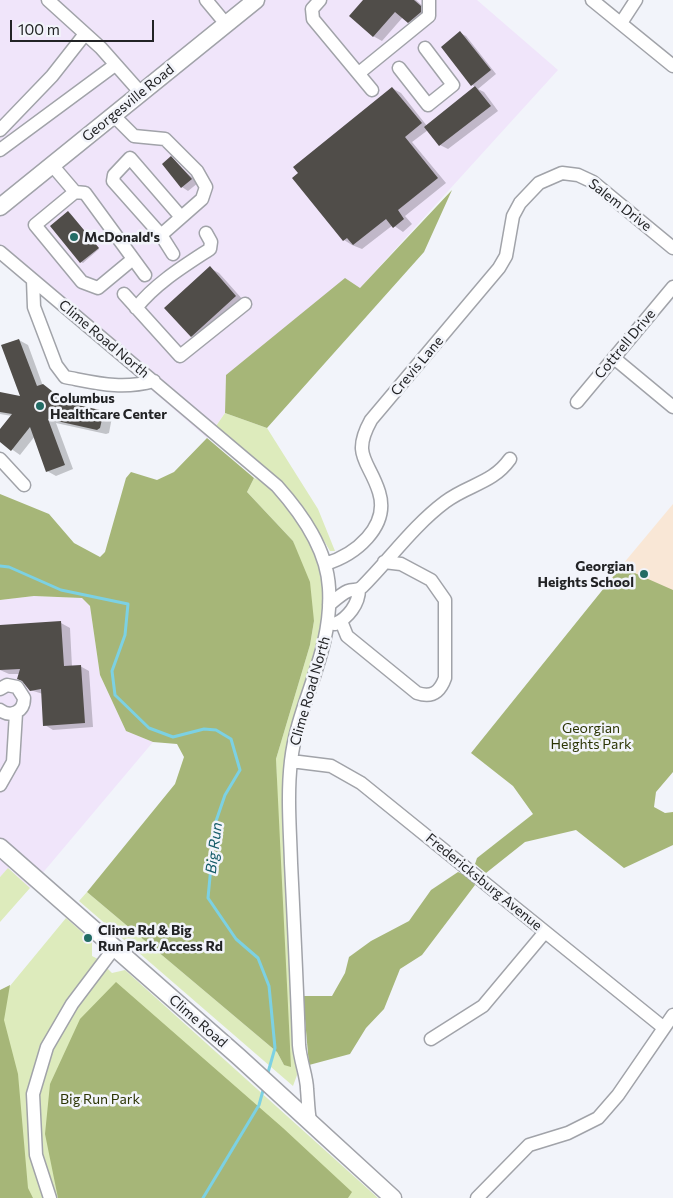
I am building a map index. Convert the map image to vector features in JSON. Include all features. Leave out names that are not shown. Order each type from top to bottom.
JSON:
[{"type":"main road","name":"Georgesville Road","points":[[0,207],[256,0]]},
{"type":"main road","name":"Clime Road","points":[[0,847],[291,1103],[393,1198]]},
{"type":"street","points":[[48,0],[85,34],[140,92]]},
{"type":"street","points":[[206,0],[226,24]]},
{"type":"street","points":[[320,0],[312,9],[313,19],[372,90]]},
{"type":"street","points":[[592,0],[673,66]]},
{"type":"street","points":[[620,23],[636,0]]},
{"type":"street","points":[[359,73],[429,16],[432,1]]},
{"type":"street","points":[[0,130],[52,76],[85,34]]},
{"type":"street","points":[[399,68],[428,105],[453,86],[425,48]]},
{"type":"street","points":[[0,150],[115,65]]},
{"type":"street","points":[[113,115],[134,136],[165,139],[197,171],[206,187],[202,199],[161,235]]},
{"type":"street","points":[[134,136],[130,158],[114,175],[113,181],[161,235],[173,254]]},
{"type":"street","points":[[130,158],[181,217]]},
{"type":"street","points":[[52,165],[75,192]]},
{"type":"street","name":"Salem Drive","points":[[562,174],[578,175],[593,182],[673,248]]},
{"type":"street","name":"Crevis Lane","points":[[325,564],[354,552],[376,525],[380,514],[379,492],[364,462],[362,451],[364,435],[371,420],[499,268],[506,256],[513,216],[520,203],[539,183],[562,174]]},
{"type":"street","points":[[133,259],[98,288],[82,282],[34,225],[75,192],[86,193],[133,259],[145,276]]},
{"type":"street","points":[[136,308],[145,296],[171,275],[210,249],[208,238]]},
{"type":"street","name":"Clime Road North","points":[[0,252],[277,486],[309,527],[325,564],[329,605],[328,627],[324,650],[299,723],[291,761],[288,794],[300,1063],[308,1088],[306,1098],[310,1121]]},
{"type":"street","points":[[33,280],[34,307],[56,365],[64,377],[115,387],[133,387],[154,381]]},
{"type":"street","name":"Cottrell Drive","points":[[577,402],[673,287]]},
{"type":"street","points":[[124,294],[180,356],[245,304]]},
{"type":"street","points":[[614,358],[673,407]]},
{"type":"street","points":[[0,459],[24,485]]},
{"type":"street","points":[[329,605],[342,594],[360,589],[422,522],[445,502],[474,485],[492,478],[501,471],[510,459]]},
{"type":"street","points":[[341,622],[347,636],[417,693],[426,696],[435,694],[442,687],[445,678],[445,600],[431,580],[401,564],[384,562]]},
{"type":"street","points":[[328,627],[341,622],[350,614],[359,597],[360,589]]},
{"type":"street","points":[[0,689],[12,685],[23,693],[23,707],[16,713],[7,714],[0,710]]},
{"type":"street","points":[[0,785],[13,762],[16,713]]},
{"type":"street","name":"Fredericksburg Avenue","points":[[291,761],[331,766],[361,783],[664,1028]]},
{"type":"street","points":[[431,1039],[483,1006],[545,932]]},
{"type":"street","points":[[50,1198],[36,1155],[33,1094],[47,1047],[72,1004],[115,947]]},
{"type":"street","points":[[477,1198],[529,1146],[568,1133],[598,1118],[618,1095],[673,1015]]},
{"type":"shaded area","points":[[0,0],[477,0],[558,70],[360,288],[226,375],[225,413],[207,438],[0,259]]},
{"type":"shaded area","name":"Georgian Heights School","points":[[673,504],[673,635],[608,582]]},
{"type":"shaded area","points":[[34,596],[82,598],[90,606],[100,675],[126,731],[153,742],[30,888],[9,868],[0,877],[0,600]]},
{"type":"green space","points":[[452,190],[424,252],[267,428],[225,413],[226,375],[345,278],[360,288]]},
{"type":"green space","points":[[225,413],[267,428],[318,509],[335,551],[330,551],[306,513],[279,482],[216,426]]},
{"type":"green space","points":[[207,438],[254,478],[247,492],[293,541],[310,582],[314,621],[310,645],[276,759],[291,1067],[284,1065],[277,1052],[87,892],[175,784],[184,757],[177,744],[153,742],[126,731],[100,675],[90,606],[82,598],[34,596],[0,600],[0,494],[49,514],[74,543],[100,557],[105,552],[126,478],[131,472],[157,480],[174,472]]},
{"type":"green space","points":[[254,478],[266,484],[277,494],[304,530],[316,559],[323,591],[324,607],[321,639],[294,721],[283,774],[290,985],[297,1075],[293,1086],[79,901],[87,892],[277,1052],[284,1065],[276,759],[310,645],[314,621],[293,541],[247,492]]},
{"type":"green space","name":"Georgian Heights Park","points":[[621,567],[673,590],[673,772],[656,792],[654,807],[665,813],[673,812],[673,845],[624,868],[576,830],[525,842],[486,873],[475,864],[477,858],[533,814],[513,786],[471,753]]},
{"type":"green space","points":[[8,868],[30,888],[0,922],[0,877]]},
{"type":"green space","points":[[458,872],[470,877],[475,885],[422,955],[400,969],[384,1009],[366,1028],[350,1054],[309,1065],[303,996],[332,996],[345,973],[349,957],[371,941],[409,921],[431,890]]},
{"type":"green space","name":"Big Run Park","points":[[66,918],[92,941],[92,956],[98,959],[95,963],[103,971],[107,968],[112,973],[125,970],[378,1198],[0,1198],[0,998]]},
{"type":"green space","name":"Big Run Park","points":[[116,982],[283,1128],[352,1192],[348,1198],[58,1198],[45,1134],[50,1084],[80,1019]]},
{"type":"green space","points":[[10,985],[4,1020],[18,1074],[28,1188],[33,1198],[0,1198],[0,990]]},
{"type":"building","points":[[363,0],[414,0],[421,6],[421,12],[408,23],[395,12],[373,37],[349,16]]},
{"type":"building","points":[[460,31],[491,70],[471,86],[441,47]]},
{"type":"building","points":[[475,86],[491,106],[439,146],[424,127]]},
{"type":"building","points":[[392,87],[422,123],[405,137],[438,178],[398,210],[404,219],[393,228],[386,219],[353,245],[347,238],[343,241],[292,178],[298,173],[293,167]]},
{"type":"building","points":[[171,156],[192,179],[181,188],[162,164]]},
{"type":"building","name":"McDonald's","points":[[68,211],[99,248],[80,263],[50,226]]},
{"type":"building","points":[[210,266],[236,296],[191,337],[164,308]]},
{"type":"building","name":"Columbus Healthcare Center","points":[[19,339],[37,386],[43,384],[57,395],[56,400],[104,411],[100,428],[97,430],[48,419],[65,465],[46,472],[30,427],[11,451],[0,442],[0,429],[12,414],[0,412],[0,392],[20,396],[1,345]]},
{"type":"building","points":[[61,621],[64,666],[81,665],[85,723],[43,726],[41,689],[30,691],[22,681],[17,679],[20,669],[0,670],[0,625]]},
{"type":"waterway","name":"Big Run","points":[[0,566],[9,567],[61,590],[128,604],[125,635],[112,671],[115,695],[149,728],[173,737],[204,729],[216,730],[231,739],[240,770],[225,795],[215,824],[208,898],[236,939],[258,958],[269,986],[275,1048],[267,1076]]},
{"type":"waterway","name":"Big Run","points":[[203,1198],[259,1105],[264,1087]]},
{"type":"place","name":"McDonald's","points":[[74,237]]},
{"type":"place","name":"Columbus Healthcare Center","points":[[40,406]]},
{"type":"place","name":"Georgian Heights School","points":[[644,574]]},
{"type":"place","name":"Clime Rd & Big Run Park Access Rd","points":[[88,938]]}]
